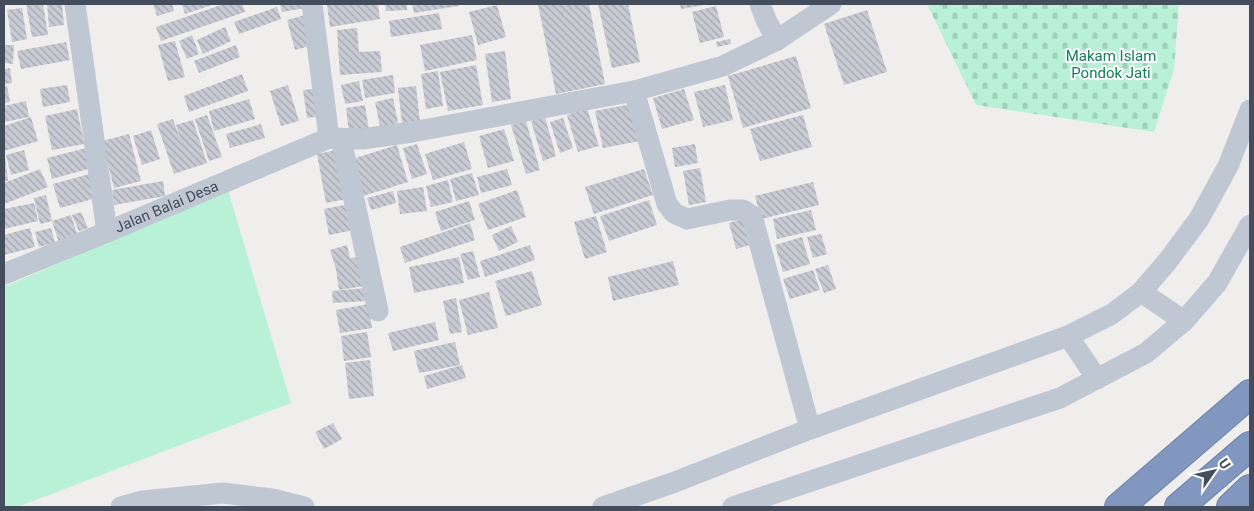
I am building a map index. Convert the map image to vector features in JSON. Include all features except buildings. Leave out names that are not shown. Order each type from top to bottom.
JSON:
[{"type":"highway","points":[[1119,507],[1250,394]]},
{"type":"highway","points":[[1180,507],[1250,446]]},
{"type":"highway","points":[[1232,507],[1250,489]]},
{"type":"street","points":[[75,4],[107,232]]},
{"type":"street","points":[[312,4],[335,138],[378,310]]},
{"type":"street","points":[[760,4],[777,40]]},
{"type":"street","points":[[335,138],[362,139],[412,132],[634,91],[723,66],[777,40],[832,4]]},
{"type":"street","points":[[634,91],[667,204],[674,213],[686,219],[730,210],[743,210],[752,216],[810,429]]},
{"type":"street","points":[[603,507],[675,482],[810,429],[1068,336],[1112,314],[1141,292],[1167,262],[1199,219],[1228,166],[1250,110]]},
{"type":"street","name":"Jalan Balai Desa","points":[[4,274],[335,138]]},
{"type":"street","points":[[733,507],[1060,398],[1146,353],[1184,321],[1217,283],[1250,225]]},
{"type":"street","points":[[1141,292],[1184,321]]},
{"type":"street","points":[[1068,336],[1097,379]]},
{"type":"street","points":[[121,507],[143,501],[223,493],[271,503],[304,507]]},
{"type":"green space","name":"Makam Islam Pondok Jati","points":[[927,4],[1179,4],[1174,69],[1154,132],[976,105]]},
{"type":"green space","points":[[228,190],[291,403],[17,507],[4,507],[4,287]]}]
